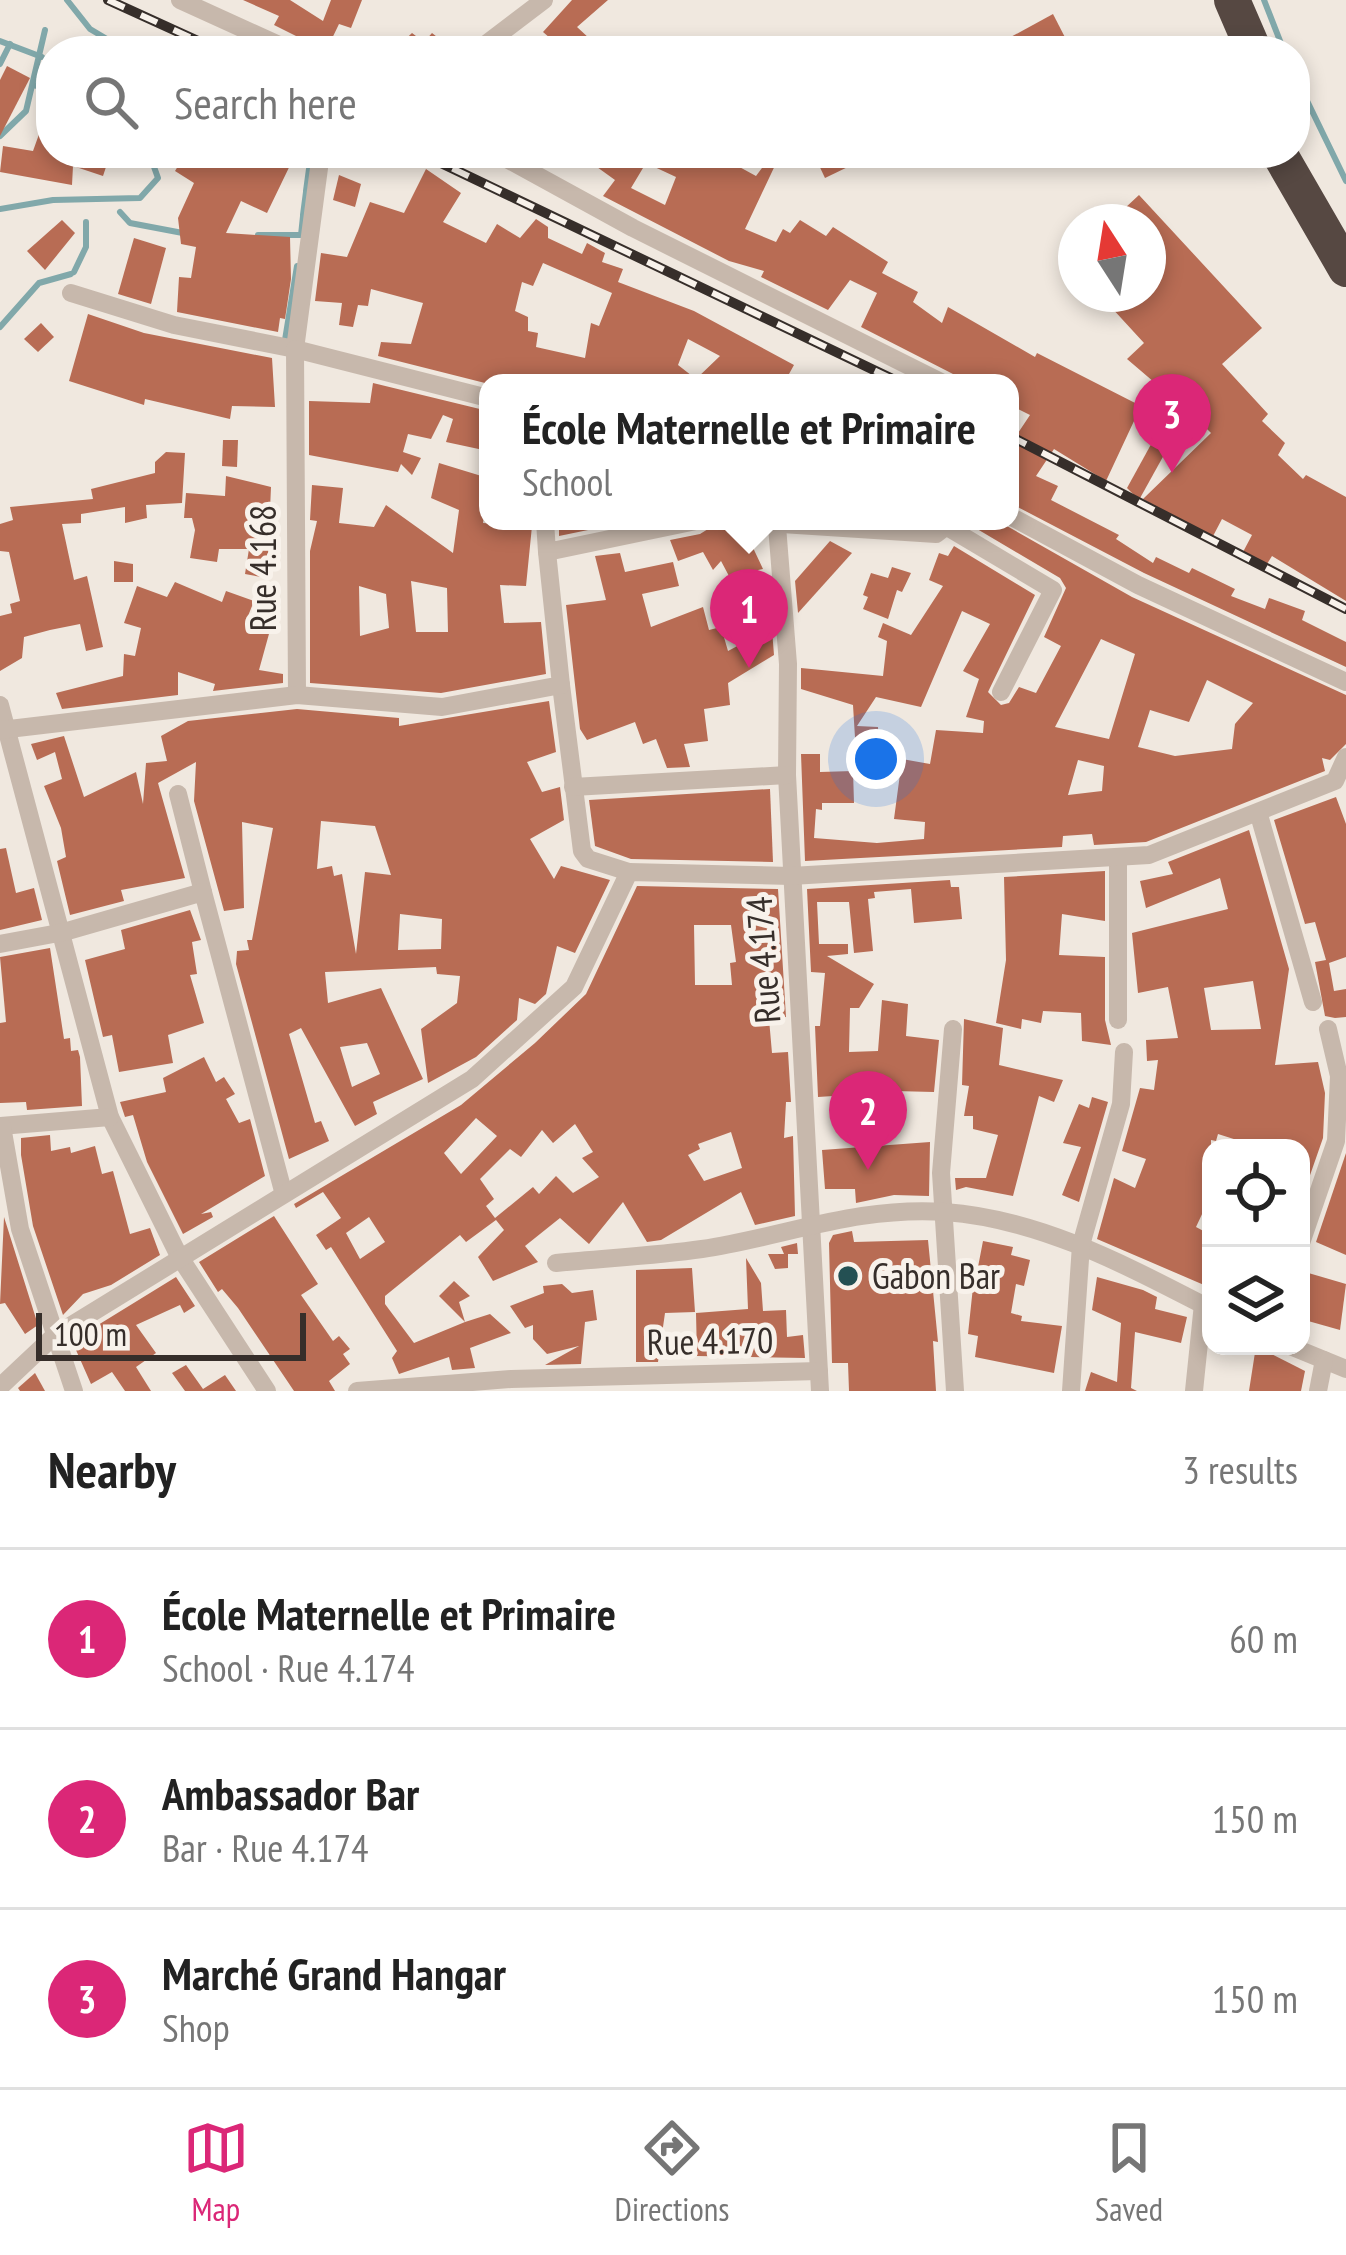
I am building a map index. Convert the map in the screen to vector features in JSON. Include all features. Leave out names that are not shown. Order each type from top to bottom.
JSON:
[{"type":"highway","points":[[1211,0],[1225,36]]},
{"type":"highway","points":[[1232,0],[1248,36]]},
{"type":"highway","points":[[1310,164],[1346,231]]},
{"type":"highway","points":[[1288,168],[1346,269]]},
{"type":"street","points":[[179,0],[259,36]]},
{"type":"street","points":[[497,36],[544,0]]},
{"type":"street","name":"Rue 4.168","points":[[297,695],[295,349],[319,168]]},
{"type":"street","points":[[523,168],[632,229],[925,374]]},
{"type":"street","points":[[71,293],[174,325],[295,349],[479,396]]},
{"type":"street","points":[[1019,521],[1138,585],[1346,682]]},
{"type":"street","points":[[546,530],[582,850],[588,859],[629,872],[791,876],[1159,854],[1335,782],[1346,758]]},
{"type":"street","points":[[548,552],[653,530]]},
{"type":"street","name":"Rue 4.174","points":[[777,530],[789,687],[791,876],[819,1381]]},
{"type":"street","points":[[856,530],[936,534],[943,530]]},
{"type":"street","points":[[959,530],[1053,590],[1001,692]]},
{"type":"street","points":[[4,729],[297,695],[442,707],[561,685]]},
{"type":"street","points":[[0,705],[110,1117],[179,1256],[267,1391]]},
{"type":"street","points":[[572,787],[787,775]]},
{"type":"street","points":[[178,794],[283,1191]]},
{"type":"street","points":[[1259,815],[1313,1002]]},
{"type":"street","points":[[1118,857],[1118,1020]]},
{"type":"street","points":[[0,1387],[53,1336],[472,1079],[574,987],[629,872]]},
{"type":"street","points":[[0,944],[64,932],[202,892]]},
{"type":"street","points":[[953,1029],[941,1173],[955,1391]]},
{"type":"street","points":[[1310,1217],[1336,1142],[1339,1076],[1328,1029]]},
{"type":"street","points":[[1072,1391],[1081,1245],[1121,1104],[1124,1052]]},
{"type":"street","points":[[74,1391],[20,1229],[1,1126],[110,1117]]},
{"type":"street","points":[[556,1263],[703,1249],[855,1213],[946,1212],[1035,1229],[1081,1245],[1202,1304]]},
{"type":"street","points":[[1194,1391],[1202,1339]]},
{"type":"street","points":[[1310,1354],[1346,1369]]},
{"type":"street","points":[[1318,1391],[1324,1360]]},
{"type":"street","name":"Rue 4.170","points":[[357,1391],[604,1376],[819,1381]]},
{"type":"building","points":[[243,0],[290,0],[323,21],[331,0],[362,0],[351,28],[339,24],[333,36],[296,36],[274,25],[279,16]]},
{"type":"building","points":[[572,0],[608,0],[577,27],[587,36],[543,32]]},
{"type":"building","points":[[1053,14],[1064,36],[1013,36]]},
{"type":"building","points":[[7,66],[30,78],[0,136],[0,80]]},
{"type":"building","points":[[36,143],[36,168],[73,168],[72,185],[0,172],[3,146],[33,151]]},
{"type":"building","points":[[79,168],[106,168],[103,176]]},
{"type":"building","points":[[289,168],[267,213],[241,201],[226,233],[290,237],[291,279],[285,319],[280,318],[278,332],[177,312],[179,277],[191,278],[196,247],[181,244],[178,218],[194,183],[175,171]]},
{"type":"building","points":[[598,168],[643,168],[631,188],[665,205],[676,177],[657,168],[741,168],[756,176],[762,168],[774,168],[745,229],[776,242],[783,229],[790,233],[800,220],[826,236],[833,227],[888,262],[882,273],[918,292],[913,302],[942,323],[948,307],[1035,357],[1037,353],[1141,406],[1106,481],[1054,449],[1036,476],[1058,486],[1051,500],[1119,535],[1116,539],[1153,563],[1156,557],[1189,573],[1192,568],[1235,589],[1231,596],[1265,609],[1269,598],[1305,611],[1302,620],[1346,642],[1346,667],[1144,573],[1019,508],[1019,432],[1030,415],[1019,410],[1019,374],[953,374],[861,327],[877,293],[850,280],[828,310],[761,277],[764,271],[729,261],[603,196],[615,180]]},
{"type":"building","points":[[820,168],[846,168],[825,178]]},
{"type":"building","points":[[426,169],[461,193],[443,222],[486,243],[497,224],[520,238],[536,219],[548,227],[548,238],[582,254],[587,243],[605,253],[602,262],[623,269],[618,282],[694,311],[794,365],[789,374],[701,374],[720,356],[688,339],[678,365],[690,374],[479,374],[479,381],[378,356],[381,342],[411,344],[423,303],[371,289],[368,306],[358,305],[353,327],[339,325],[342,303],[315,301],[321,253],[347,257],[370,202],[404,213]],"holes":[[[543,263],[612,293],[599,326],[591,323],[585,358],[536,347],[538,333],[528,331],[528,317],[515,311],[522,282],[533,286]]]},
{"type":"building","points":[[339,175],[361,184],[355,207],[333,200]]},
{"type":"building","points":[[62,220],[75,233],[45,270],[27,251]]},
{"type":"building","points":[[1166,224],[1262,328],[1222,364],[1268,414],[1262,421],[1285,443],[1278,455],[1303,479],[1306,475],[1346,497],[1346,601],[1272,556],[1267,564],[1243,552],[1252,535],[1222,519],[1212,538],[1143,499],[1211,433],[1188,410],[1183,419],[1172,407],[1175,400],[1127,359],[1144,343],[1116,312],[1166,312]]},
{"type":"building","points":[[134,238],[166,248],[151,304],[118,294]]},
{"type":"building","points":[[88,314],[144,333],[272,358],[275,407],[232,406],[230,419],[145,399],[144,405],[69,381]]},
{"type":"building","points":[[41,323],[54,337],[38,352],[24,339]]},
{"type":"building","points":[[373,383],[479,409],[479,449],[446,442],[453,419],[443,415],[431,439],[408,434],[403,452],[421,458],[412,475],[401,464],[398,472],[309,455],[309,401],[370,403]]},
{"type":"building","points":[[1165,419],[1180,426],[1139,500],[1127,488]]},
{"type":"building","points":[[223,440],[238,440],[237,467],[222,466]]},
{"type":"building","points":[[166,452],[185,453],[182,503],[146,505],[147,518],[125,523],[125,507],[81,514],[81,523],[62,524],[74,580],[87,576],[103,647],[86,651],[80,624],[50,630],[24,637],[22,658],[0,671],[0,616],[12,613],[10,604],[20,601],[9,552],[0,551],[0,524],[13,520],[10,507],[93,499],[91,489],[155,473],[155,462]]},
{"type":"building","points":[[439,463],[479,475],[479,530],[532,530],[526,586],[500,585],[504,623],[541,622],[546,674],[441,693],[310,683],[310,551],[317,521],[310,520],[312,485],[343,488],[339,523],[374,527],[386,505],[453,553],[459,510],[431,498]],"holes":[[[411,581],[447,588],[448,632],[416,632]],[[359,586],[386,594],[389,628],[360,636]]]},
{"type":"building","points":[[226,476],[271,487],[267,578],[245,574],[249,549],[219,549],[217,562],[190,558],[195,530],[192,518],[184,518],[186,493],[225,496]]},
{"type":"building","points":[[726,530],[747,535],[763,569],[729,576],[721,561],[713,570],[703,552],[678,561],[670,540]]},
{"type":"building","points":[[979,530],[1014,530],[1132,597],[1346,695],[1346,744],[1330,760],[1322,758],[1325,771],[1146,842],[1094,845],[1092,834],[1063,836],[1062,847],[805,861],[801,754],[820,754],[820,772],[853,771],[854,803],[822,803],[822,810],[816,809],[814,838],[877,843],[924,839],[925,822],[894,819],[902,759],[930,764],[936,730],[983,733],[984,721],[966,717],[979,679],[963,671],[990,624],[962,611],[921,707],[876,697],[857,726],[878,727],[879,754],[856,754],[853,705],[801,689],[801,668],[883,676],[887,641],[878,637],[883,623],[911,635],[943,586],[929,580],[939,553],[948,556],[954,546],[1035,595],[988,692],[1001,705],[1009,703],[1019,687],[1036,693],[1061,646],[1044,637],[1066,588],[1060,578]],"holes":[[[1101,639],[1135,654],[1109,739],[1055,727]],[[1207,680],[1253,703],[1235,724],[1232,749],[1175,756],[1138,747],[1150,710],[1189,722]],[[1078,760],[1104,766],[1102,791],[1068,795]]]},
{"type":"building","points":[[830,541],[852,553],[798,613],[795,581]]},
{"type":"building","points":[[620,553],[625,572],[673,562],[679,586],[642,594],[651,627],[703,607],[709,630],[721,627],[728,651],[760,634],[742,610],[765,595],[770,605],[774,655],[728,683],[730,705],[704,709],[708,741],[684,744],[690,767],[667,768],[656,739],[643,744],[635,722],[587,740],[580,729],[566,605],[606,600],[595,556]]},
{"type":"building","points":[[114,561],[133,564],[133,582],[114,582]]},
{"type":"building","points":[[892,567],[911,573],[902,592],[897,590],[888,619],[863,609],[868,597],[863,595],[871,573],[888,578]]},
{"type":"building","points":[[175,582],[222,602],[226,591],[254,601],[248,616],[272,623],[259,670],[283,674],[283,683],[213,691],[215,684],[178,672],[178,695],[62,709],[56,693],[123,676],[124,654],[135,656],[141,628],[124,623],[137,586],[167,597]]},
{"type":"building","points":[[549,701],[556,752],[527,762],[542,792],[560,787],[564,820],[530,839],[554,879],[561,866],[610,880],[575,953],[557,946],[546,994],[535,1004],[519,998],[517,1020],[476,1057],[428,1083],[421,1029],[457,1003],[460,976],[437,974],[436,967],[325,972],[328,1003],[381,988],[423,1079],[373,1102],[377,1114],[355,1126],[301,1028],[289,1034],[315,1123],[321,1121],[329,1141],[289,1159],[236,964],[237,951],[249,950],[247,940],[252,940],[273,828],[242,822],[244,908],[224,911],[194,801],[196,762],[158,783],[185,878],[121,890],[124,901],[70,915],[57,861],[66,857],[61,828],[44,786],[62,779],[55,752],[37,760],[31,744],[64,736],[84,797],[136,772],[143,804],[146,763],[167,761],[161,736],[188,721],[297,709],[399,718],[399,726]],"holes":[[[321,821],[375,826],[391,875],[365,872],[356,954],[342,874],[334,876],[332,866],[317,869]],[[400,914],[442,919],[441,949],[398,950]],[[367,1043],[380,1074],[352,1087],[340,1047]]]},
{"type":"building","points":[[770,789],[773,862],[631,859],[595,846],[589,800]]},
{"type":"building","points":[[1336,797],[1346,824],[1346,957],[1329,963],[1334,991],[1346,989],[1346,1017],[1335,1018],[1325,1016],[1315,962],[1326,960],[1315,922],[1305,924],[1274,820]]},
{"type":"building","points":[[1249,830],[1289,969],[1275,1065],[1318,1062],[1325,1093],[1323,1138],[1310,1175],[1310,1139],[1234,1139],[1218,1134],[1217,1139],[1202,1139],[1202,1214],[1196,1227],[1202,1230],[1202,1284],[1097,1239],[1114,1178],[1135,1188],[1146,1159],[1122,1151],[1140,1088],[1154,1090],[1158,1060],[1147,1061],[1146,1040],[1178,1038],[1168,987],[1138,993],[1132,933],[1228,909],[1220,878],[1146,908],[1140,881],[1173,874],[1168,862]],"holes":[[[1253,981],[1261,1029],[1211,1030],[1204,988]]]},
{"type":"building","points":[[6,848],[16,893],[34,888],[42,920],[0,930],[0,849]]},
{"type":"building","points":[[1105,871],[1105,921],[1062,914],[1059,955],[1105,957],[1105,1020],[1111,1045],[1082,1041],[1081,1013],[1043,1011],[1041,1023],[1022,1019],[1021,1029],[996,1023],[1006,960],[1004,877]]},
{"type":"building","points":[[950,880],[951,887],[959,887],[962,919],[914,923],[911,889],[874,892],[875,898],[868,899],[873,951],[854,953],[849,902],[817,902],[819,944],[848,944],[848,954],[827,956],[874,984],[859,1008],[850,1008],[849,1052],[878,1051],[882,1000],[908,1004],[906,1036],[939,1040],[934,1092],[894,1091],[897,1114],[879,1114],[879,1093],[818,1097],[815,1026],[820,1026],[825,973],[811,972],[807,889]]},
{"type":"building","points":[[637,886],[778,889],[786,1017],[769,1019],[772,1053],[788,1052],[791,1102],[786,1102],[784,1138],[793,1136],[795,1216],[755,1225],[741,1192],[661,1240],[647,1242],[623,1202],[589,1244],[560,1218],[525,1246],[538,1262],[493,1281],[478,1257],[504,1230],[496,1220],[466,1242],[460,1235],[385,1296],[385,1304],[414,1343],[490,1314],[511,1333],[470,1348],[475,1368],[452,1370],[449,1357],[399,1374],[392,1358],[397,1351],[331,1247],[326,1250],[316,1235],[341,1218],[323,1192],[296,1208],[294,1204],[461,1105],[535,1043],[586,994]],"holes":[[[694,925],[731,925],[736,962],[730,963],[732,985],[695,985]],[[476,1118],[497,1136],[461,1174],[444,1153]],[[575,1124],[593,1152],[582,1158],[599,1177],[573,1193],[556,1176],[539,1194],[533,1187],[495,1218],[486,1206],[494,1199],[480,1179],[510,1149],[521,1157],[542,1130],[553,1143]],[[731,1132],[742,1168],[704,1181],[688,1155],[700,1149],[698,1144]],[[369,1217],[385,1242],[360,1259],[346,1233]]]},
{"type":"building","points":[[190,910],[201,940],[192,942],[197,974],[190,975],[204,1023],[168,1035],[173,1063],[119,1072],[112,1035],[103,1037],[85,960],[125,949],[121,930]]},
{"type":"building","points":[[50,948],[64,1039],[70,1038],[71,1051],[78,1050],[80,1057],[82,1106],[27,1110],[26,1102],[0,1103],[0,1023],[6,1022],[0,957]]},
{"type":"building","points":[[964,1019],[1003,1028],[999,1065],[1063,1080],[1054,1102],[1039,1096],[1013,1196],[966,1187],[956,1190],[955,1178],[986,1178],[998,1135],[973,1129],[973,1116],[964,1116],[969,1086],[962,1085]]},
{"type":"building","points":[[204,1057],[216,1082],[224,1077],[235,1094],[226,1099],[239,1123],[250,1119],[265,1176],[201,1214],[211,1212],[213,1217],[183,1234],[147,1162],[133,1115],[125,1117],[120,1102],[166,1092],[163,1078]]},
{"type":"building","points":[[1092,1097],[1108,1102],[1079,1202],[1062,1195],[1081,1147],[1063,1143],[1079,1104],[1089,1108]]},
{"type":"building","points":[[50,1135],[51,1151],[70,1147],[71,1153],[95,1146],[102,1174],[113,1171],[130,1234],[150,1228],[160,1255],[111,1285],[83,1294],[63,1315],[33,1226],[21,1155],[21,1138]]},
{"type":"building","points":[[930,1142],[929,1196],[894,1195],[856,1203],[855,1189],[825,1189],[822,1150]]},
{"type":"building","points":[[1346,1153],[1346,1255],[1316,1242]]},
{"type":"building","points":[[274,1216],[318,1284],[301,1295],[333,1341],[339,1336],[350,1349],[343,1354],[350,1364],[329,1381],[335,1391],[294,1391],[238,1308],[222,1289],[218,1292],[199,1262]]},
{"type":"building","points":[[4,1217],[38,1325],[25,1334],[5,1303],[0,1304]]},
{"type":"building","points":[[852,1231],[854,1242],[928,1240],[938,1342],[933,1341],[936,1391],[849,1391],[848,1363],[832,1363],[829,1243],[833,1235]]},
{"type":"building","points":[[983,1241],[1013,1247],[1011,1255],[1030,1260],[1024,1286],[1016,1284],[1011,1313],[1022,1316],[1021,1321],[1062,1326],[1054,1373],[975,1357],[978,1336],[968,1334],[973,1287],[962,1284],[960,1264],[978,1267]]},
{"type":"building","points":[[797,1243],[798,1254],[788,1254],[788,1268],[775,1269],[768,1254],[784,1254],[781,1247]]},
{"type":"building","points":[[746,1258],[761,1283],[763,1311],[786,1310],[787,1337],[803,1335],[805,1358],[697,1356],[696,1313],[748,1309]]},
{"type":"building","points":[[692,1268],[695,1312],[665,1313],[658,1362],[636,1362],[636,1270]]},
{"type":"building","points":[[1310,1273],[1346,1284],[1340,1330],[1310,1322]]},
{"type":"building","points":[[176,1277],[195,1306],[184,1313],[180,1305],[136,1325],[156,1353],[136,1367],[151,1391],[125,1391],[112,1372],[91,1384],[72,1341]]},
{"type":"building","points":[[1097,1277],[1143,1290],[1157,1297],[1155,1309],[1187,1317],[1181,1343],[1135,1332],[1131,1388],[1137,1391],[1085,1391],[1091,1372],[1117,1382],[1121,1323],[1092,1310]]},
{"type":"building","points":[[454,1281],[470,1296],[459,1302],[465,1322],[439,1296]]},
{"type":"building","points":[[562,1284],[572,1293],[593,1290],[597,1320],[585,1322],[581,1364],[545,1365],[579,1346],[547,1354],[533,1339],[533,1325],[525,1328],[510,1306],[544,1293],[543,1286]]},
{"type":"building","points":[[1255,1355],[1274,1355],[1305,1371],[1301,1391],[1249,1391]]},
{"type":"building","points":[[186,1365],[203,1389],[225,1375],[236,1391],[185,1391],[172,1373]]},
{"type":"building","points":[[35,1373],[45,1391],[20,1391],[18,1388]]},
{"type":"waterway","points":[[67,0],[90,29],[102,36]]},
{"type":"waterway","points":[[1264,0],[1278,36]]},
{"type":"waterway","points":[[44,36],[45,30]]},
{"type":"waterway","points":[[0,41],[36,55]]},
{"type":"waterway","points":[[0,64],[10,44]]},
{"type":"waterway","points":[[0,136],[26,111],[36,68]]},
{"type":"waterway","points":[[1310,107],[1346,181]]},
{"type":"waterway","points":[[0,209],[53,200],[140,198],[158,178],[154,168]]},
{"type":"waterway","points":[[306,191],[309,169]]},
{"type":"waterway","points":[[303,215],[306,192]]},
{"type":"waterway","points":[[120,212],[130,223],[188,234]]},
{"type":"waterway","points":[[258,235],[301,235],[303,216]]},
{"type":"waterway","points":[[74,272],[86,247],[86,222]]},
{"type":"waterway","points":[[285,340],[297,266]]},
{"type":"waterway","points":[[0,327],[39,283],[71,274]]},
{"type":"railway","points":[[108,0],[187,36]]},
{"type":"railway","points":[[451,168],[882,374]]},
{"type":"railway","points":[[1019,441],[1346,609]]},
{"type":"place","name":"Marché Grand Hangar","points":[[1172,473]]},
{"type":"place","name":"École Maternelle et Primaire","points":[[749,668]]},
{"type":"place","name":"Ambassador Bar","points":[[868,1170]]},
{"type":"place","name":"Gabon Bar","points":[[848,1276]]}]
